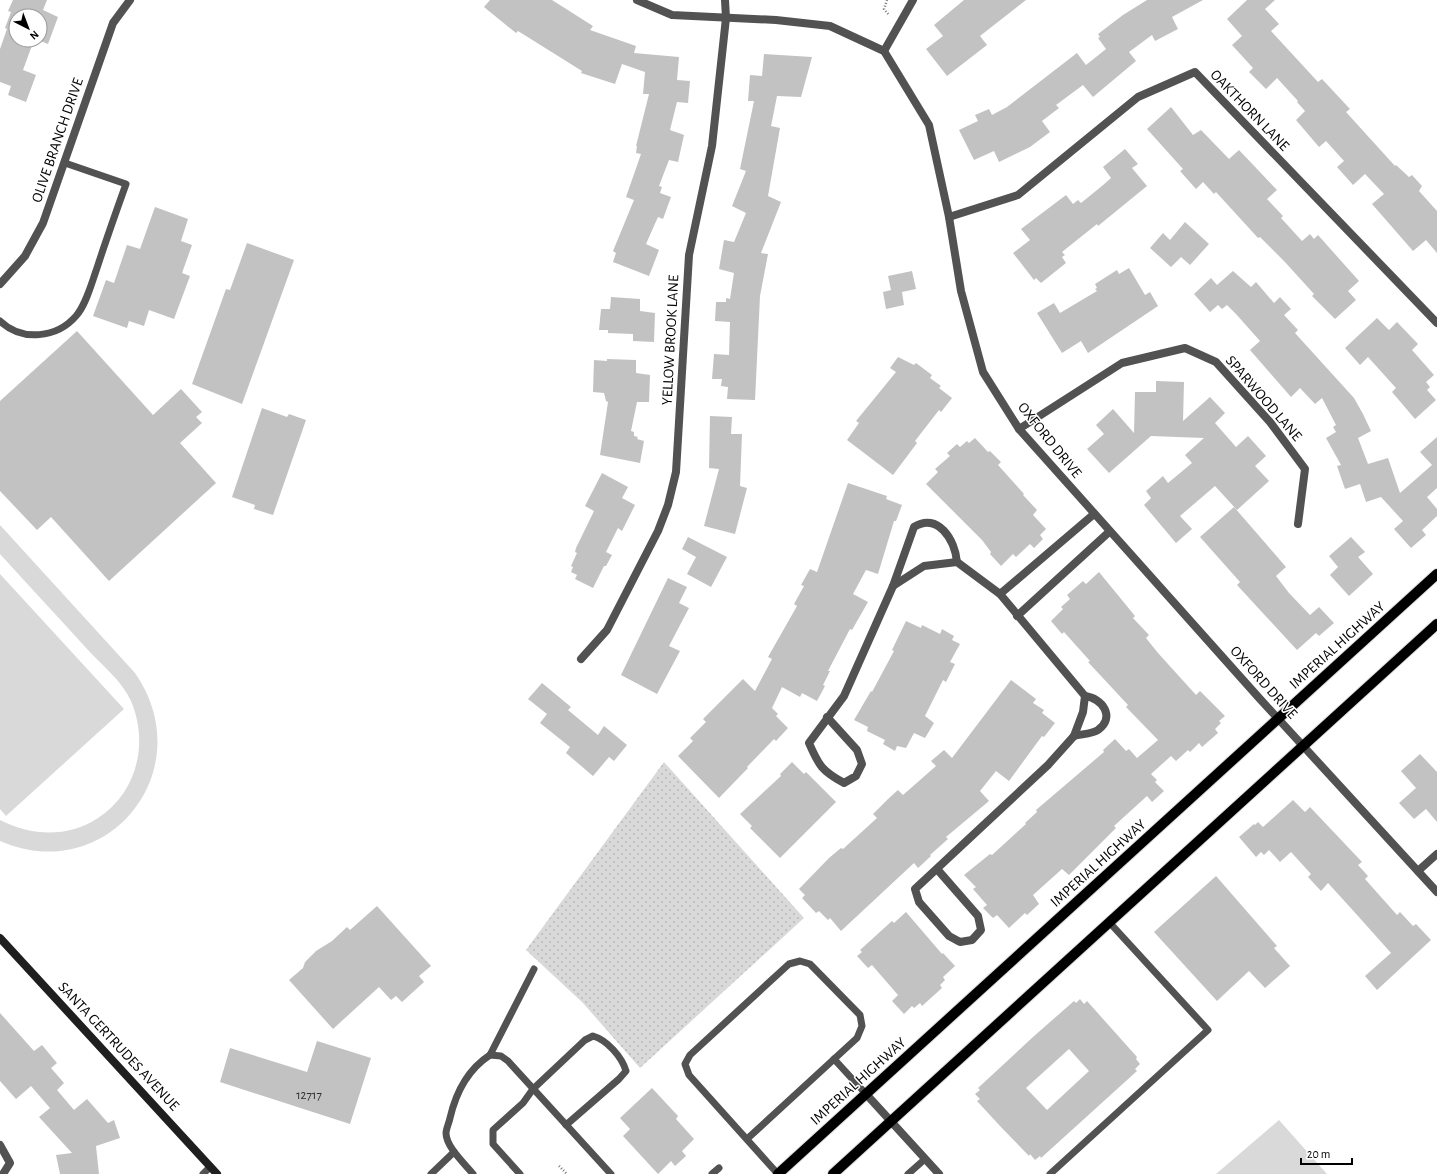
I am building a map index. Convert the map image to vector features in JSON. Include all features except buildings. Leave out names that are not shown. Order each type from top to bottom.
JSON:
[{"type":"main road","name":"IMPERIAL HIGHWAY","points":[[778,1174],[1437,574]]},
{"type":"main road","points":[[833,1174],[1437,624]]},
{"type":"main road","name":"SANTA GERTRUDES AVENUE","points":[[0,938],[217,1174]]},
{"type":"street","name":"OLIVE BRANCH DRIVE","points":[[0,284],[25,256],[42,223],[65,163],[112,23],[130,0]]},
{"type":"street","points":[[636,0],[672,14],[776,20],[830,26],[884,51],[913,0]]},
{"type":"street","name":"YELLOW BROOK LANE","points":[[581,659],[607,630],[658,531],[668,505],[674,478],[689,261],[712,146],[726,18],[725,0]]},
{"type":"street","name":"OXFORD DRIVE","points":[[884,51],[929,125],[949,217],[961,291],[983,372],[1018,429],[1109,532],[1437,892]]},
{"type":"street","name":"OAKTHORN LANE","points":[[949,217],[1018,195],[1138,97],[1195,72],[1437,323]]},
{"type":"street","name":"SPARWOOD LANE","points":[[1018,429],[1122,362],[1185,348],[1216,362],[1270,422],[1305,470],[1298,524]]},
{"type":"street","points":[[1000,594],[1094,514]]},
{"type":"street","points":[[828,717],[857,750],[862,764],[856,776],[844,783],[826,774],[815,756],[810,743],[828,717],[844,696],[893,586],[914,527],[921,522],[933,524],[947,532],[956,550],[957,562]]},
{"type":"street","points":[[1017,616],[1109,532]]},
{"type":"street","points":[[893,586],[924,566],[957,562],[1000,594],[1085,696],[1093,697],[1102,703],[1106,708],[1107,717],[1097,730],[1074,736]]},
{"type":"street","points":[[937,870],[978,916],[981,930],[972,940],[960,942],[949,936],[919,902],[916,889],[1048,766],[1074,736],[1083,712],[1085,696]]},
{"type":"street","points":[[1418,871],[1437,854]]},
{"type":"street","points":[[866,1094],[939,1174]]},
{"type":"street","points":[[0,1145],[10,1163],[3,1174]]},
{"type":"lane","points":[[0,321],[17,332],[29,335],[43,335],[61,329],[77,315],[90,289],[126,184],[65,163]]},
{"type":"lane","points":[[1050,1174],[1208,1030],[1110,922]]},
{"type":"lane","points":[[747,1139],[857,1038],[862,1026],[860,1015],[810,964],[800,961],[789,964],[690,1055],[685,1064],[689,1075],[778,1174]]},
{"type":"lane","points":[[473,1174],[454,1152],[446,1134],[452,1109],[462,1083],[475,1067],[490,1055],[534,969]]},
{"type":"lane","points":[[520,1174],[493,1144],[493,1130],[522,1103],[533,1089],[585,1040],[593,1036],[602,1039],[624,1063],[626,1071],[619,1079],[566,1125]]},
{"type":"lane","points":[[490,1055],[501,1056],[610,1174]]},
{"type":"lane","points":[[834,1059],[866,1094]]},
{"type":"lane","points":[[431,1174],[454,1152]]},
{"type":"lane","points":[[908,1174],[925,1159]]},
{"type":"lane","points":[[202,1174],[210,1167]]},
{"type":"lane","points":[[712,1174],[719,1168]]},
{"type":"path","points":[[559,1166],[567,1174]]},
{"type":"shaded area","points":[[0,525],[135,673],[153,710],[157,746],[150,781],[133,811],[108,834],[76,848],[40,851],[0,841],[0,820],[37,832],[62,832],[74,829],[98,818],[111,808],[122,795],[136,766],[139,750],[139,733],[136,717],[131,701],[117,680],[0,554]]},
{"type":"shaded area","points":[[0,574],[124,709],[6,816],[0,809]]},
{"type":"shaded area","points":[[664,762],[804,918],[640,1068],[583,1003],[526,950]]},
{"type":"shaded area","points":[[1279,1120],[1327,1174],[1216,1174]]}]
